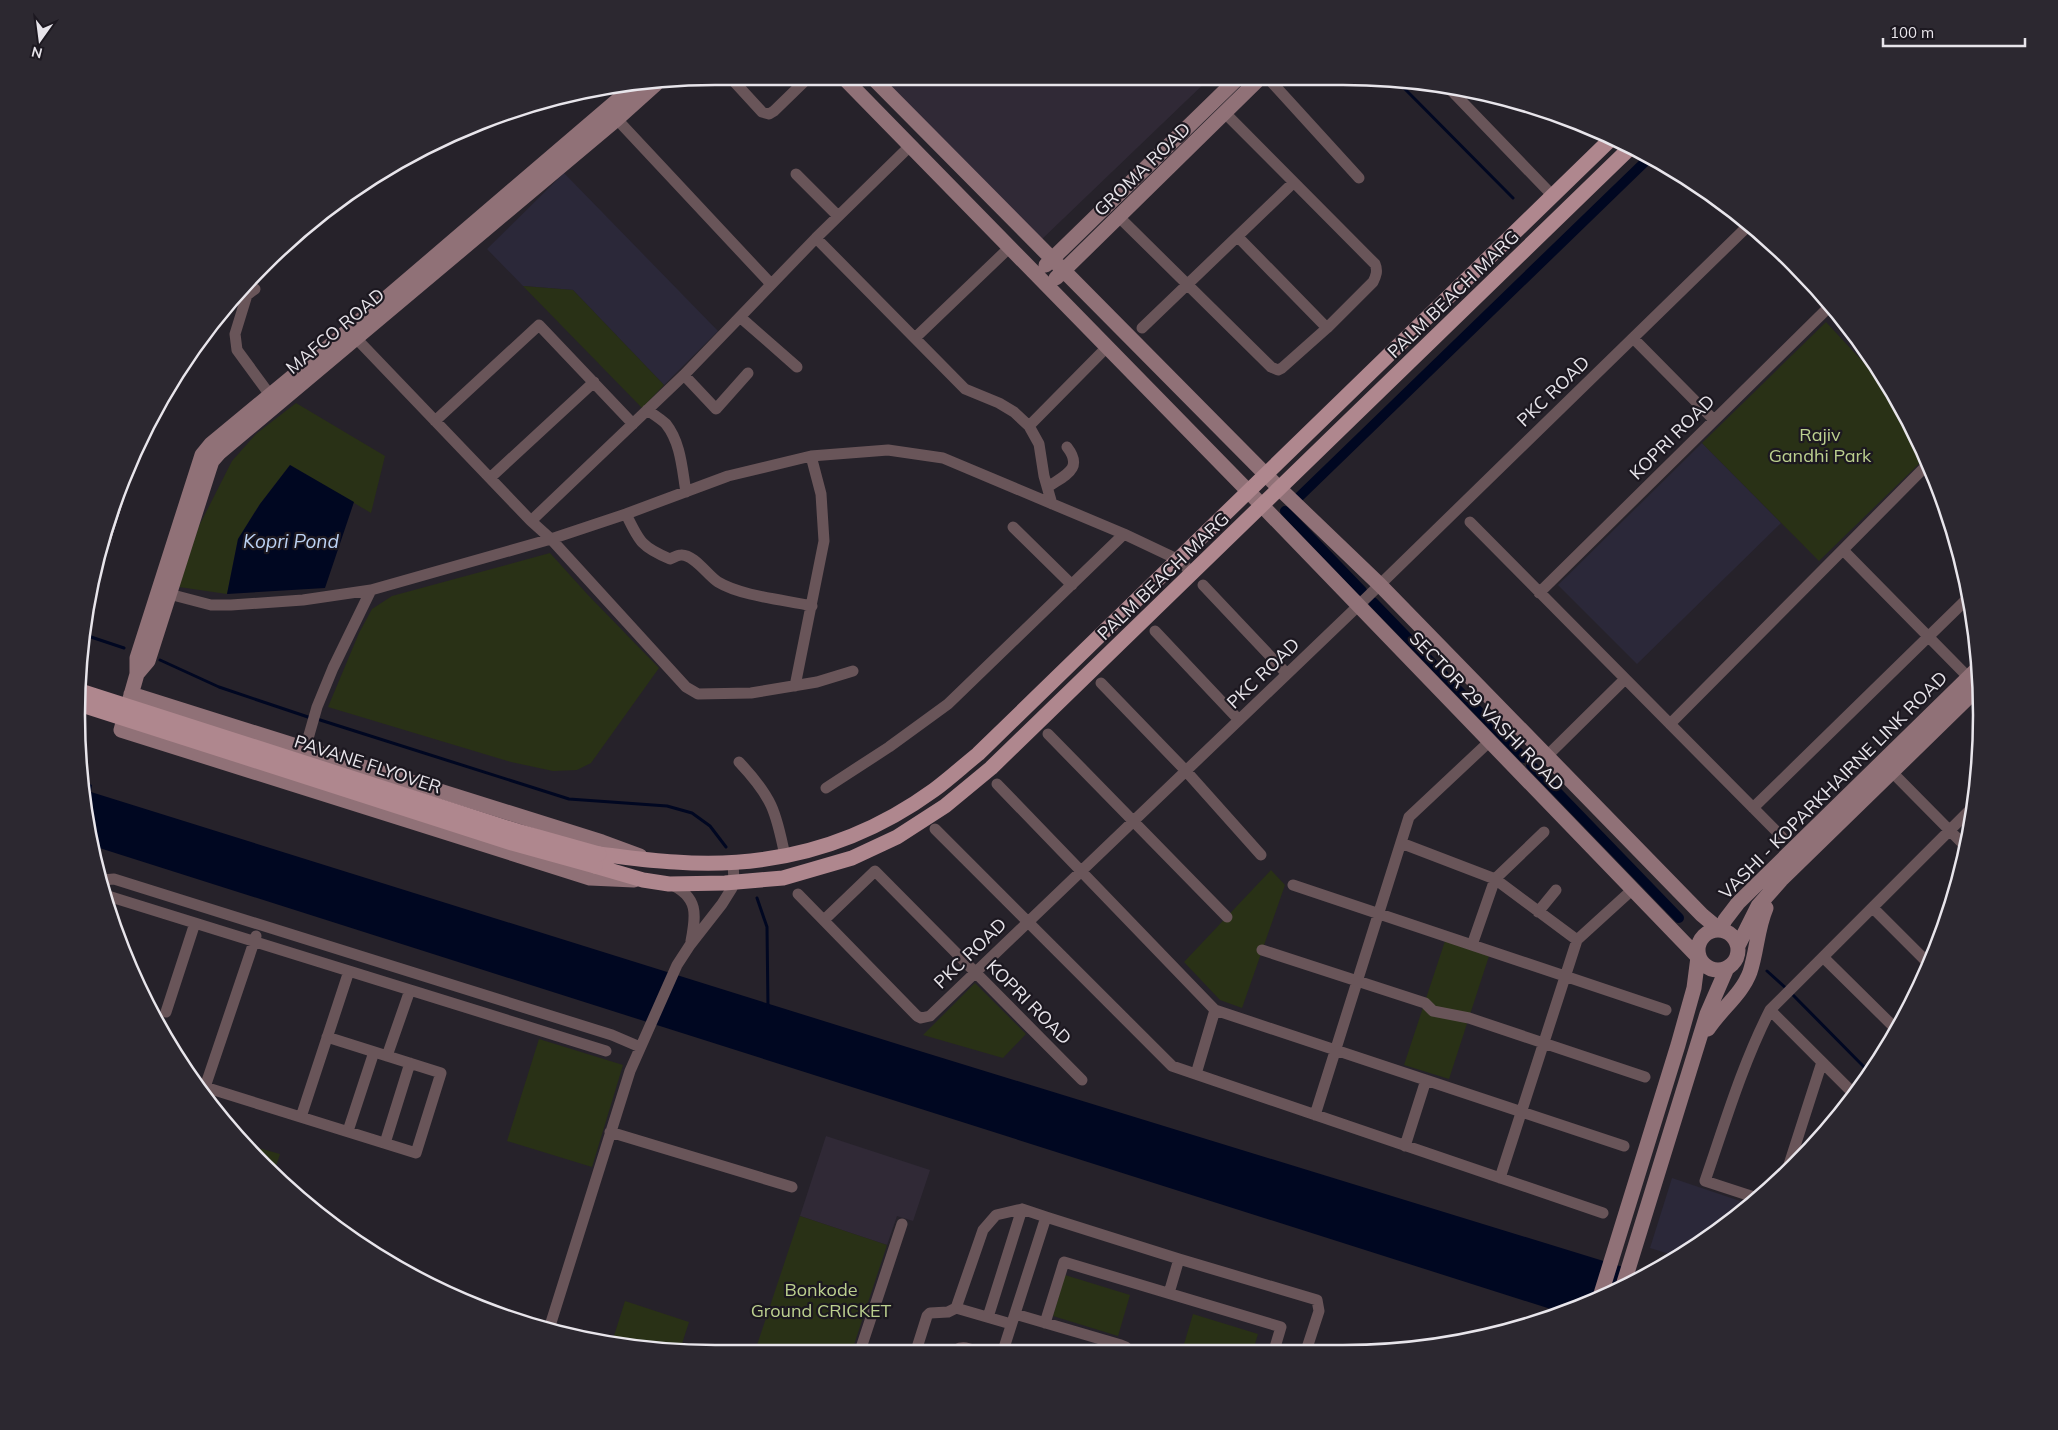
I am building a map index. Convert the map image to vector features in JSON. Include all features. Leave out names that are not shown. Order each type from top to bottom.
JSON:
[{"type":"main road","name":"SECTOR 29 VASHI ROAD","points":[[851,85],[1248,491],[1698,957]]},
{"type":"main road","name":"SECTOR 29 VASHI ROAD","points":[[880,85],[1280,489],[1380,585],[1702,915],[1720,930]]},
{"type":"main road","name":"GROMA ROAD","points":[[1036,275],[1231,85]]},
{"type":"main road","name":"GROMA ROAD","points":[[1048,287],[1255,85]]},
{"type":"main road","name":"MAFCO ROAD","points":[[137,674],[148,662],[212,461],[219,453],[353,335],[613,114],[650,88]]},
{"type":"main road","name":"MAFCO ROAD","points":[[613,114],[630,90]]},
{"type":"main road","name":"PALM BEACH MARG","points":[[648,859],[675,862],[733,862],[785,856],[845,840],[887,819],[934,790],[978,754],[1607,143]]},
{"type":"main road","name":"PALM BEACH MARG","points":[[643,880],[669,884],[783,878],[852,858],[897,837],[945,806],[991,768],[1198,580],[1262,507],[1626,152]]},
{"type":"main road","name":"MAFCO ROAD","points":[[353,335],[270,395],[211,444],[202,455],[137,658],[137,674],[120,730],[590,878],[643,880]]},
{"type":"main road","name":"VASHI - KOPARKHAIRNE LINK ROAD","points":[[1720,930],[1724,920],[1738,903],[1887,767],[1972,684]]},
{"type":"main road","name":"PAVANE FLYOVER","points":[[86,693],[517,831],[597,860],[643,880]]},
{"type":"main road","points":[[131,694],[648,859]]},
{"type":"main road","name":"PAVANE FLYOVER","points":[[85,706],[512,843],[597,860],[648,859]]},
{"type":"main road","name":"VASHI - KOPARKHAIRNE LINK ROAD","points":[[1738,946],[1758,906],[1887,767]]},
{"type":"main road","points":[[1697,1051],[1715,1019],[1746,982],[1763,915],[1781,880]]},
{"type":"main road","points":[[1602,1289],[1681,1036],[1694,988],[1698,943],[1707,933],[1720,930],[1731,935],[1738,946],[1736,959],[1727,968],[1707,1014],[1625,1278]]},
{"type":"main road","points":[[1698,957],[1702,963],[1713,970],[1727,968]]},
{"type":"street","points":[[737,85],[762,112],[769,114],[774,112],[801,85]]},
{"type":"street","points":[[1272,85],[1359,178]]},
{"type":"street","points":[[1463,96],[1553,196]]},
{"type":"street","points":[[613,114],[771,284]]},
{"type":"street","points":[[1120,217],[1274,369],[1282,368],[1327,328],[1373,282],[1377,269],[1375,264],[1226,114]]},
{"type":"street","points":[[531,521],[684,375],[816,238],[910,146]]},
{"type":"street","points":[[796,174],[838,216]]},
{"type":"street","points":[[1142,328],[1188,286],[1293,183]]},
{"type":"street","name":"PKC ROAD","points":[[798,894],[921,1018],[930,1016],[1380,585],[1744,230]]},
{"type":"street","points":[[1238,236],[1327,328]]},
{"type":"street","points":[[816,238],[965,389],[999,403],[1014,412],[1029,426],[1039,444],[1044,476],[1052,504]]},
{"type":"street","points":[[915,338],[1010,248]]},
{"type":"street","points":[[255,289],[247,295],[235,334],[237,350],[270,395]]},
{"type":"street","name":"KOPRI ROAD","points":[[1539,593],[1826,310]]},
{"type":"street","points":[[740,317],[796,367]]},
{"type":"street","points":[[435,421],[538,324],[633,424]]},
{"type":"street","points":[[353,335],[531,521],[551,539],[686,687],[698,694],[751,693],[817,682],[853,671]]},
{"type":"street","points":[[1633,338],[1714,420]]},
{"type":"street","points":[[1029,426],[1107,347]]},
{"type":"street","points":[[684,375],[716,409],[748,373]]},
{"type":"street","points":[[490,478],[594,382]]},
{"type":"street","points":[[647,410],[665,423],[673,436],[681,458],[686,492]]},
{"type":"street","points":[[1048,487],[1072,470],[1075,463],[1073,455],[1067,447]]},
{"type":"street","points":[[169,594],[211,604],[231,605],[303,600],[371,590],[551,539],[626,514],[728,476],[811,456],[888,450],[943,458],[1124,534],[1179,560],[1287,674]]},
{"type":"street","points":[[795,686],[824,541],[821,494],[811,456]]},
{"type":"street","points":[[1670,724],[1923,469]]},
{"type":"street","points":[[626,514],[639,542],[670,559],[681,555],[686,556],[718,582],[745,592],[812,606]]},
{"type":"street","points":[[1470,522],[1782,837]]},
{"type":"street","points":[[1013,527],[1072,585]]},
{"type":"street","points":[[826,788],[889,747],[948,704],[1124,534]]},
{"type":"street","points":[[1843,550],[1928,636],[1972,676]]},
{"type":"street","points":[[305,749],[317,707],[333,668],[371,590]]},
{"type":"street","points":[[1753,808],[1963,603]]},
{"type":"street","points":[[1155,631],[1239,720]]},
{"type":"street","points":[[1548,756],[1625,679]]},
{"type":"street","points":[[1101,683],[1186,771],[1261,855]]},
{"type":"street","points":[[1048,734],[1227,917]]},
{"type":"street","points":[[1315,1115],[1409,817],[1490,741]]},
{"type":"street","points":[[739,762],[772,804],[778,819],[785,856]]},
{"type":"street","points":[[1887,767],[1960,841]]},
{"type":"street","points":[[997,784],[1215,1010],[1624,1146]]},
{"type":"street","points":[[1750,1196],[1705,1181],[1753,1044],[1770,1010],[1965,816]]},
{"type":"street","points":[[935,829],[1172,1066],[1603,1213]]},
{"type":"street","points":[[1472,945],[1494,879],[1544,832]]},
{"type":"street","points":[[1401,843],[1494,879],[1577,940]]},
{"type":"street","points":[[551,1324],[630,1071],[677,965],[722,904],[734,882],[733,862]]},
{"type":"street","name":"KOPRI ROAD","points":[[824,920],[875,871],[1082,1080]]},
{"type":"street","points":[[106,880],[114,879],[641,1044]]},
{"type":"street","points":[[669,884],[684,892],[693,905],[695,919],[690,945]]},
{"type":"street","points":[[1293,885],[1666,1010]]},
{"type":"street","points":[[1500,1178],[1577,940],[1633,888]]},
{"type":"street","points":[[1538,912],[1556,890]]},
{"type":"street","points":[[112,897],[606,1052]]},
{"type":"street","points":[[1873,908],[1924,958]]},
{"type":"street","points":[[166,1012],[195,923]]},
{"type":"street","points":[[202,1080],[260,925]]},
{"type":"street","points":[[1262,950],[1425,1003],[1433,1010],[1469,1018],[1645,1077]]},
{"type":"street","points":[[1823,957],[1891,1025]]},
{"type":"street","points":[[301,1116],[348,971]]},
{"type":"street","points":[[387,1056],[410,990]]},
{"type":"street","points":[[1196,1074],[1215,1010]]},
{"type":"street","points":[[1770,1010],[1850,1090]]},
{"type":"street","points":[[207,1087],[416,1153],[441,1073],[327,1037]]},
{"type":"street","points":[[348,1132],[374,1052]]},
{"type":"street","points":[[1792,1156],[1822,1062]]},
{"type":"street","points":[[385,1143],[410,1063]]},
{"type":"street","points":[[1405,1146],[1426,1080]]},
{"type":"street","points":[[610,1132],[792,1187]]},
{"type":"street","points":[[988,1317],[1022,1209]]},
{"type":"street","points":[[956,1308],[983,1230],[996,1215],[1022,1209],[1179,1260],[1317,1300],[1319,1311],[1308,1345]]},
{"type":"street","points":[[1005,1345],[1046,1217]]},
{"type":"street","points":[[862,1345],[902,1224]]},
{"type":"street","points":[[1169,1293],[1179,1260]]},
{"type":"street","points":[[1045,1323],[1064,1262],[1281,1328],[1276,1345]]},
{"type":"street","points":[[918,1345],[927,1316],[930,1313],[948,1312],[956,1308],[988,1317],[1045,1323],[1121,1345]]},
{"type":"shaded area","points":[[890,85],[1203,85],[1040,241]]},
{"type":"shaded area","points":[[564,173],[718,331],[664,385],[573,290],[523,286],[487,249]]},
{"type":"shaded area","points":[[1702,443],[1781,523],[1637,664],[1558,585]]},
{"type":"shaded area","points":[[826,1136],[930,1170],[913,1221],[897,1216],[887,1245],[800,1216]]},
{"type":"shaded area","points":[[1672,1178],[1743,1202],[1727,1215],[1669,1254],[1650,1248]]},
{"type":"green space","points":[[523,286],[573,290],[664,385],[642,408]]},
{"type":"green space","name":"Rajiv Gandhi Park","points":[[1826,322],[1869,369],[1889,400],[1920,463],[1819,561],[1702,443]]},
{"type":"green space","points":[[296,403],[385,456],[371,513],[290,465],[260,504],[238,539],[227,594],[179,587],[199,526],[232,461],[256,434]]},
{"type":"green space","points":[[550,553],[659,668],[591,763],[577,770],[553,771],[511,762],[328,707],[359,633],[372,609],[392,596]]},
{"type":"green space","points":[[1271,870],[1285,885],[1242,1008],[1220,1000],[1184,962]]},
{"type":"green space","points":[[1445,941],[1489,956],[1449,1079],[1404,1065]]},
{"type":"green space","points":[[975,983],[1026,1034],[1003,1058],[923,1035]]},
{"type":"green space","points":[[539,1039],[623,1065],[592,1167],[507,1141]]},
{"type":"green space","points":[[258,1148],[280,1154],[276,1166]]},
{"type":"green space","name":"Bonkode Ground CRICKET","points":[[800,1216],[887,1245],[854,1345],[757,1345]]},
{"type":"green space","points":[[1065,1275],[1130,1295],[1118,1336],[1053,1316]]},
{"type":"green space","points":[[625,1301],[689,1322],[682,1344],[614,1337]]},
{"type":"green space","points":[[1193,1314],[1258,1334],[1255,1345],[1184,1345]]},
{"type":"water","name":"Kopri Pond","points":[[290,465],[354,502],[325,588],[227,594],[238,539],[260,504]]},
{"type":"water","points":[[89,784],[92,785],[91,792],[923,1052],[1638,1272],[1552,1310],[99,848]]},
{"type":"waterway","points":[[1404,88],[1513,198]]},
{"type":"waterway","points":[[1299,497],[1645,162]]},
{"type":"waterway","points":[[1285,511],[1362,591]]},
{"type":"waterway","points":[[1373,602],[1524,758]]},
{"type":"waterway","points":[[90,637],[124,648]]},
{"type":"waterway","points":[[160,660],[219,687],[311,718]]},
{"type":"waterway","points":[[317,719],[569,799],[667,806],[692,813],[710,826],[726,847]]},
{"type":"waterway","points":[[1531,765],[1679,918]]},
{"type":"waterway","points":[[757,898],[767,927],[768,1008]]},
{"type":"waterway","points":[[1767,971],[1787,989]]},
{"type":"waterway","points":[[1791,993],[1865,1068]]}]
